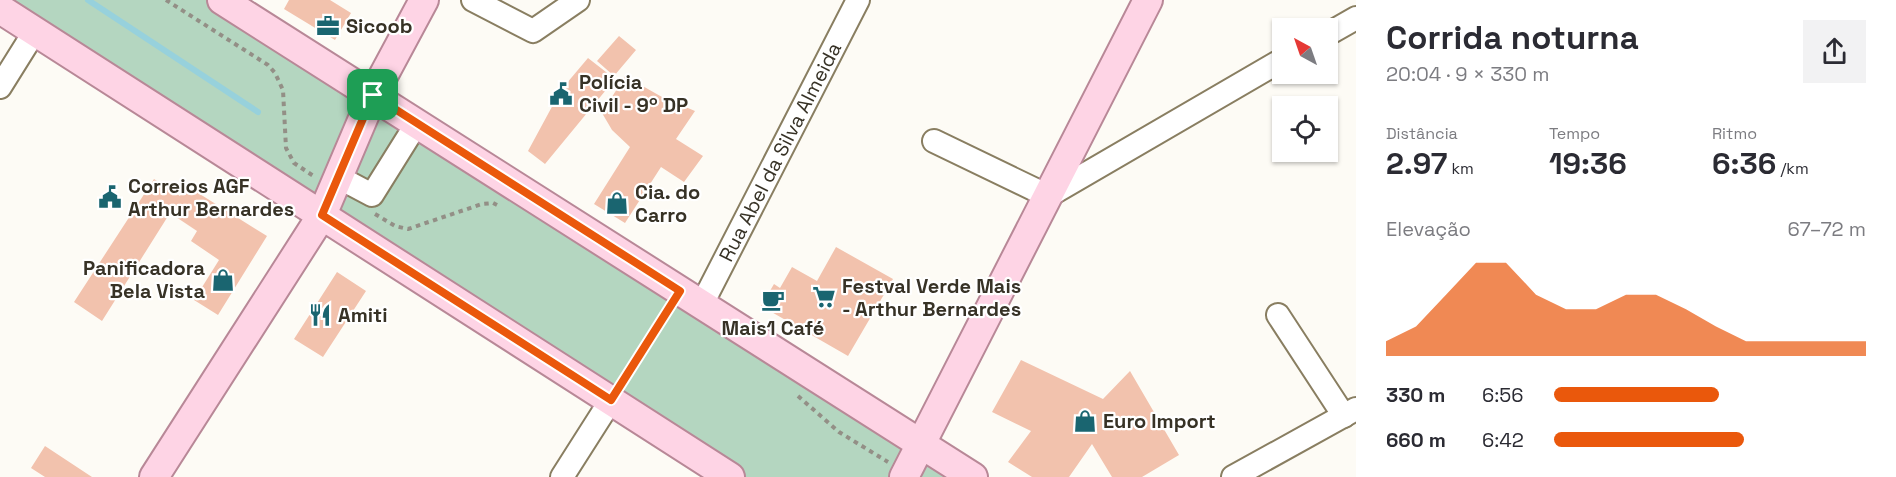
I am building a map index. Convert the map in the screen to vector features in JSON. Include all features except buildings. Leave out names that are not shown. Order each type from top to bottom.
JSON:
[{"type":"main road","points":[[222,0],[417,123],[677,306],[921,444],[973,477]]},
{"type":"main road","points":[[154,477],[322,215],[373,95],[424,0]]},
{"type":"main road","points":[[904,477],[1148,0]]},
{"type":"main road","points":[[0,9],[730,477]]},
{"type":"street","points":[[473,0],[533,31],[578,0]]},
{"type":"street","name":"Rua Abel da Silva Almeida","points":[[677,306],[858,0]]},
{"type":"street","points":[[1338,28],[1356,18]]},
{"type":"street","points":[[0,87],[35,31]]},
{"type":"street","points":[[934,141],[1048,196],[1272,66]]},
{"type":"street","points":[[338,177],[372,195],[417,123]]},
{"type":"street","points":[[1233,477],[1350,413],[1278,315]]},
{"type":"street","points":[[562,477],[611,400]]},
{"type":"path","points":[[166,0],[268,65],[275,73],[283,90],[286,148],[294,163],[303,169]]},
{"type":"path","points":[[366,208],[395,226],[408,228],[482,204],[493,203],[503,209]]},
{"type":"path","points":[[611,400],[677,306]]},
{"type":"path","points":[[795,393],[839,432],[871,452]]},
{"type":"green space","points":[[14,0],[217,0],[955,477],[743,477],[283,180]]},
{"type":"waterway","points":[[88,0],[258,112]]},
{"type":"place","name":"Sicoob","points":[[328,26]]},
{"type":"place","name":"Polícia Civil - 9º DP","points":[[561,94]]},
{"type":"place","name":"Correios AGF Arthur Bernardes","points":[[110,197]]},
{"type":"place","name":"Cia. do Carro","points":[[617,203]]},
{"type":"place","name":"Panificadora Bela Vista","points":[[223,280]]},
{"type":"place","name":"Festval Verde Mais - Arthur Bernardes","points":[[824,297]]},
{"type":"place","name":"Mais1 Café","points":[[773,300]]},
{"type":"place","name":"Amiti","points":[[320,315]]},
{"type":"place","name":"Euro Import","points":[[1085,421]]},
{"type":"route","points":[[373,95],[680,291],[611,400],[322,215],[373,95]]}]
